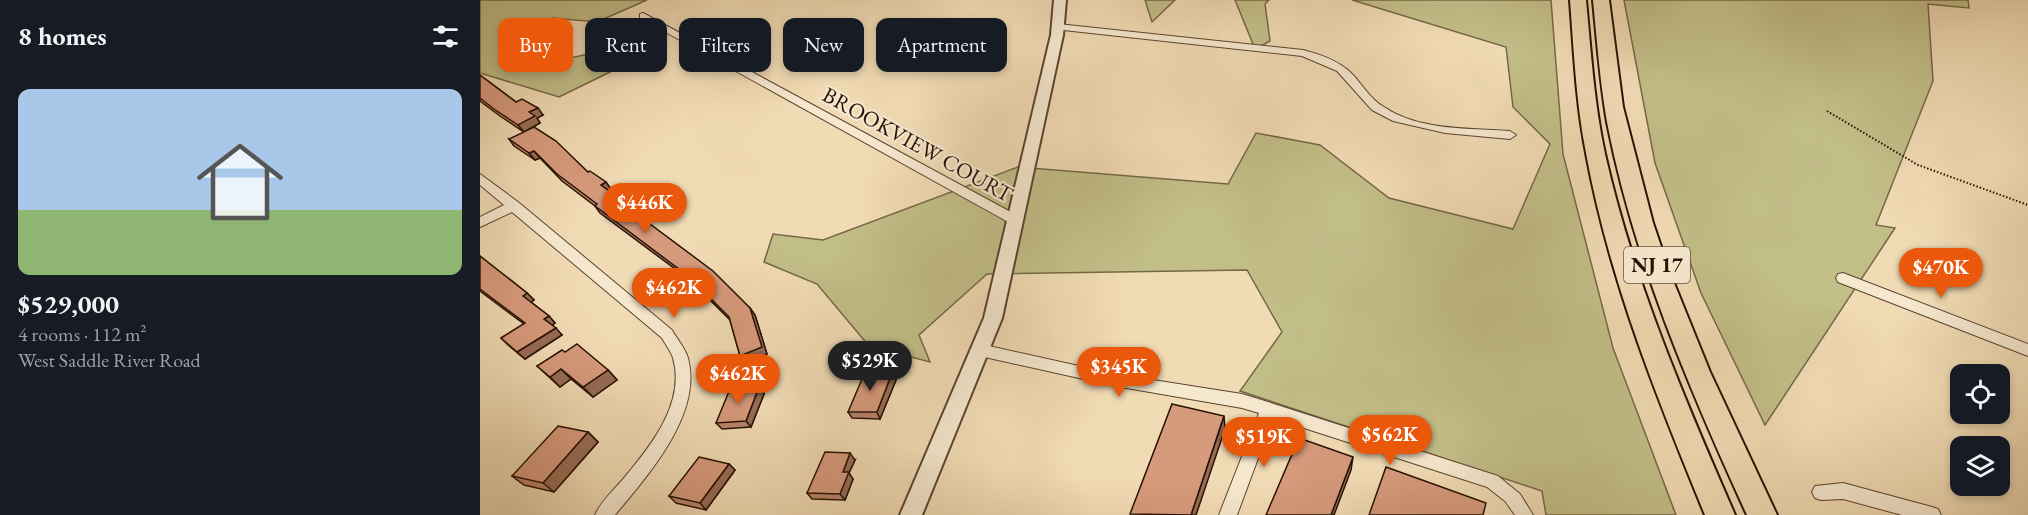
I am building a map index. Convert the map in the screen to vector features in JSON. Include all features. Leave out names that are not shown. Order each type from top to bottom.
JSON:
[{"type":"highway","name":"NJ 17","points":[[1578,0],[1586,100],[1596,157],[1612,224],[1654,350],[1719,515]]},
{"type":"highway","name":"NJ 17","points":[[1601,0],[1617,123],[1644,227],[1695,364],[1762,515]]},
{"type":"street","points":[[911,515],[993,318],[1058,27],[1060,0]]},
{"type":"street","name":"BROOKVIEW COURT","points":[[644,16],[1015,220]]},
{"type":"street","points":[[1058,27],[1303,53],[1342,70],[1373,105],[1398,118],[1431,127],[1510,135]]},
{"type":"street","points":[[480,178],[667,334],[679,353],[683,371],[682,390],[677,410],[667,432],[653,455],[604,515]]},
{"type":"street","points":[[480,223],[514,206]]},
{"type":"street","points":[[1843,278],[2028,350]]},
{"type":"street","points":[[980,350],[1115,380],[1242,401],[1492,481],[1517,501],[1524,515]]},
{"type":"street","points":[[1228,515],[1268,409]]},
{"type":"street","points":[[1821,492],[1843,491],[1932,515]]},
{"type":"path","points":[[1827,111],[1918,165],[2028,205]]},
{"type":"shaded area","points":[[480,0],[647,0],[606,18],[585,18],[585,21],[573,18],[498,18],[498,72],[573,72],[573,57],[585,55],[585,72],[610,72],[559,97],[480,73]]},
{"type":"shaded area","points":[[1145,0],[1175,0],[1152,22]]},
{"type":"shaded area","points":[[1235,0],[1269,0],[1265,4],[1270,41],[1255,49]]},
{"type":"shaded area","points":[[1352,0],[1551,0],[1563,154],[1613,348],[1676,515],[1546,515],[1542,491],[1240,391],[1282,332],[1247,270],[987,274],[919,335],[930,362],[869,346],[817,284],[764,262],[773,234],[823,240],[1018,167],[1228,184],[1256,133],[1320,145],[1389,198],[1513,229],[1550,144],[1513,107],[1506,47]]},
{"type":"shaded area","points":[[1624,0],[1968,0],[1969,8],[1928,4],[1933,81],[1876,225],[1895,228],[1765,425],[1701,293],[1655,163]]},
{"type":"building","points":[[480,75],[516,102],[522,99],[538,108],[529,112],[535,116],[518,125],[494,109],[480,98]]},
{"type":"building","points":[[534,127],[556,141],[588,172],[590,171],[606,182],[601,185],[633,208],[630,209],[713,271],[750,308],[762,347],[740,356],[729,317],[705,293],[708,291],[595,206],[597,204],[557,174],[534,151],[529,153],[509,139]]},
{"type":"building","points":[[480,256],[527,293],[523,296],[549,316],[544,319],[556,328],[517,352],[501,338],[525,323],[480,289]]},
{"type":"building","points":[[577,344],[608,370],[583,387],[561,369],[550,377],[537,366],[562,350],[565,352]]},
{"type":"building","points":[[865,372],[892,373],[877,412],[848,412]]},
{"type":"building","points":[[759,387],[746,421],[716,423],[730,389]]},
{"type":"building","points":[[1172,404],[1224,416],[1191,515],[1130,514]]},
{"type":"building","points":[[558,426],[588,432],[543,483],[512,476]]},
{"type":"building","points":[[1299,438],[1353,457],[1331,515],[1266,515]]},
{"type":"building","points":[[825,452],[850,453],[843,472],[849,472],[840,494],[807,493]]},
{"type":"building","points":[[699,457],[729,464],[700,503],[669,496]]},
{"type":"building","points":[[1386,467],[1486,503],[1483,515],[1369,515]]}]
